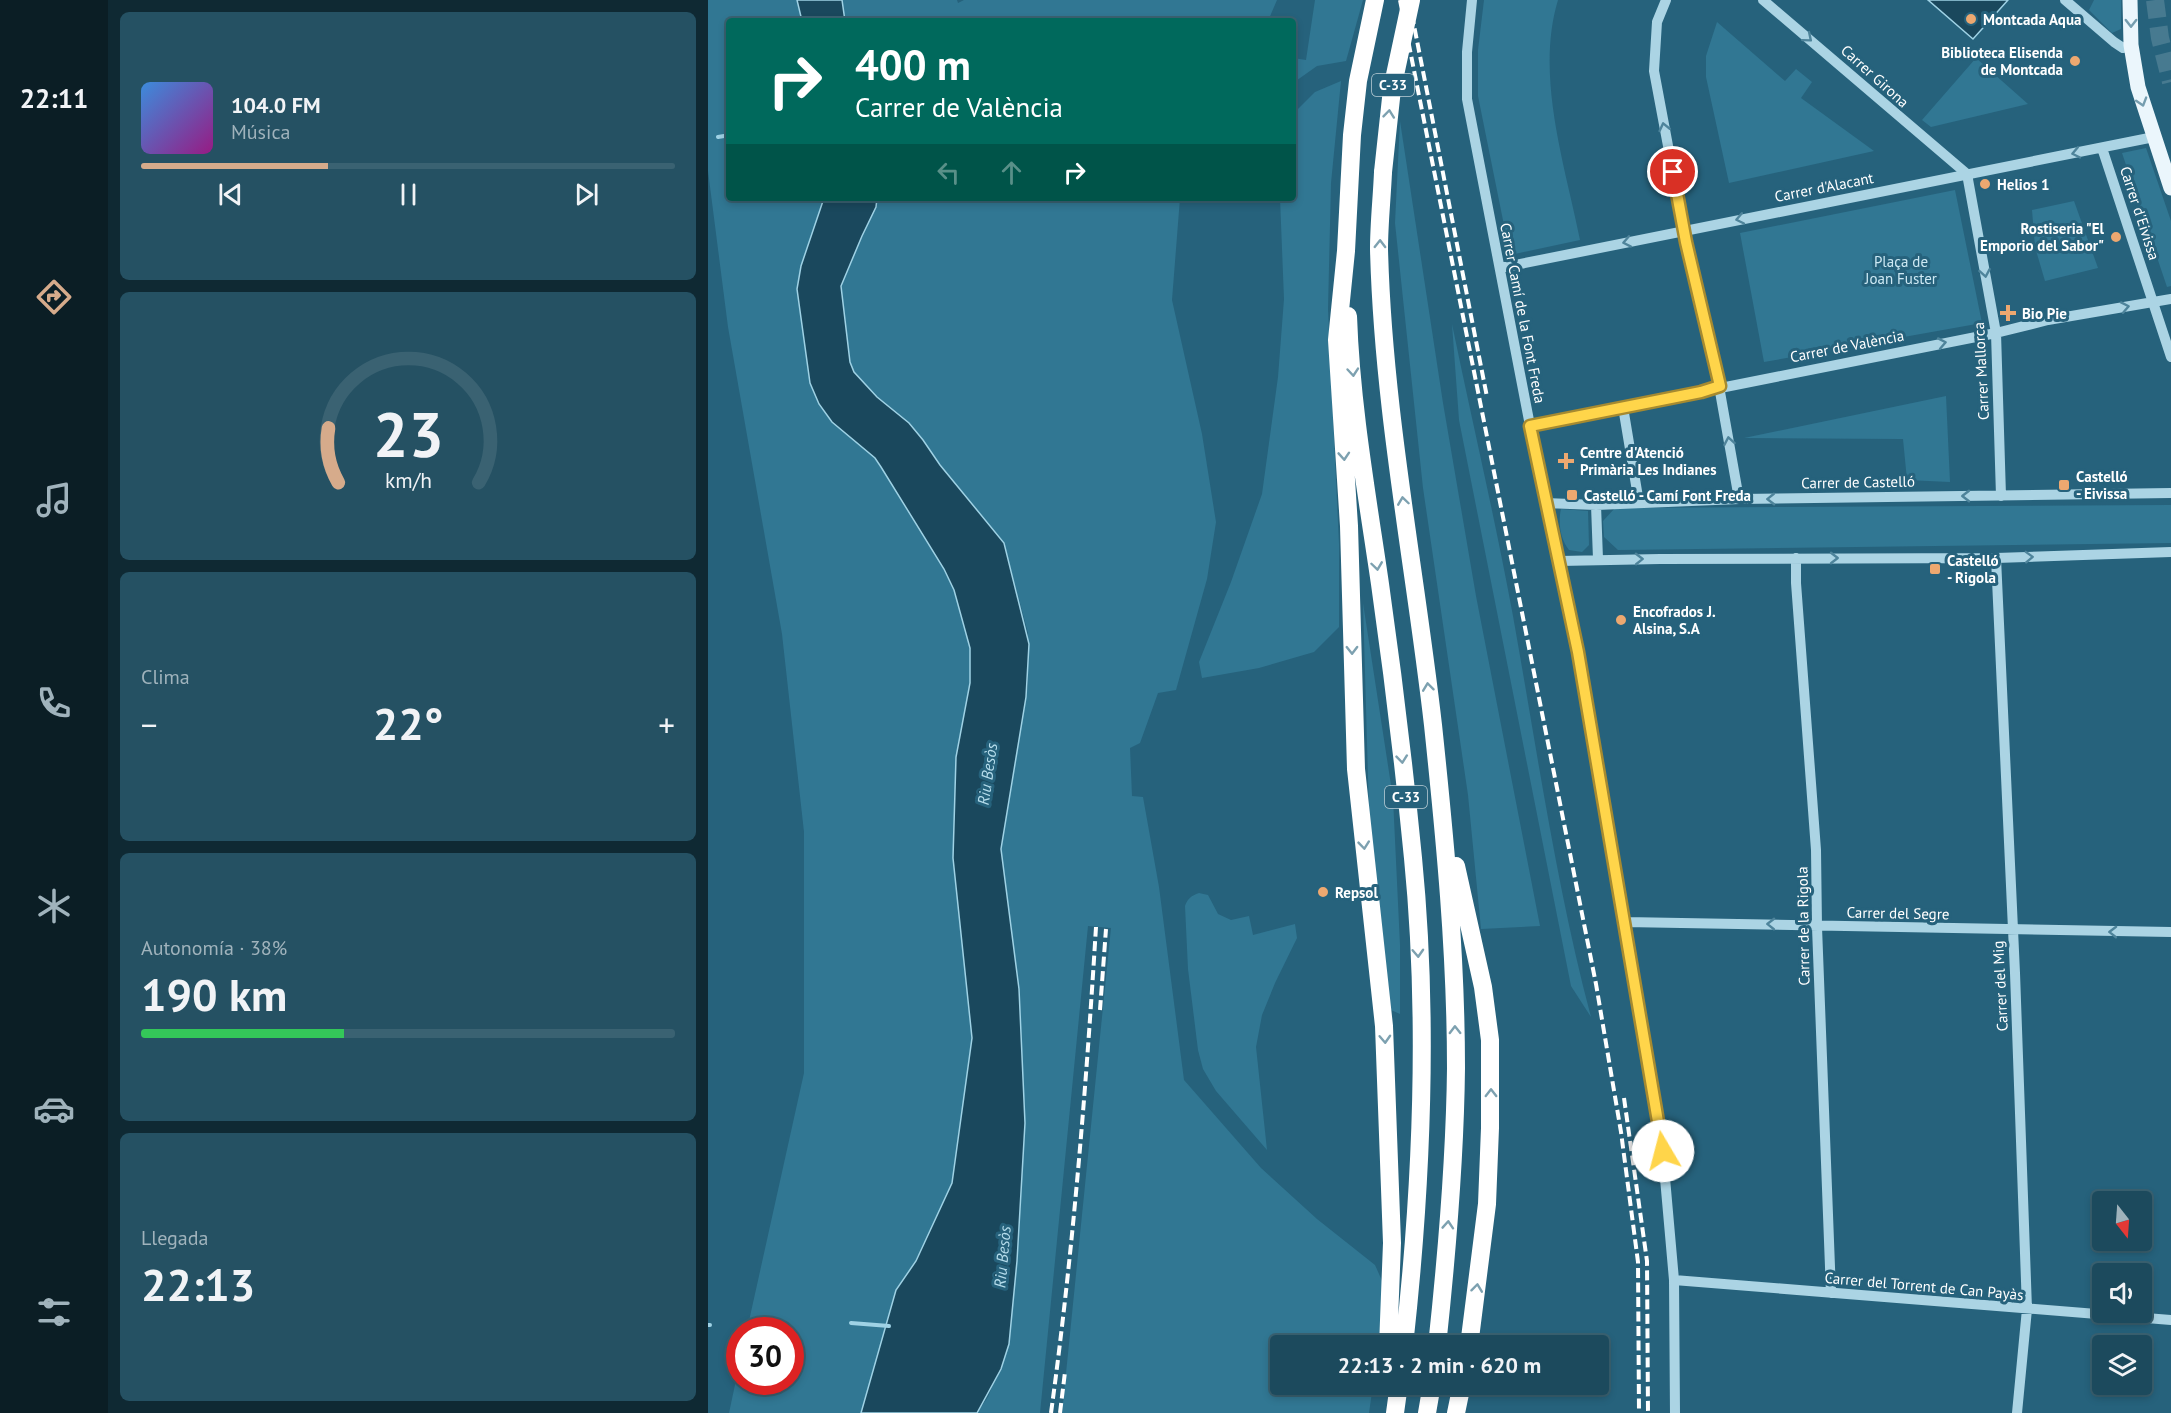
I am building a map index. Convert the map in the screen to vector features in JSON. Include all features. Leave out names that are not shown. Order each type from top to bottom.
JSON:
[{"type":"highway","name":"C-33","points":[[1375,0],[1358,81],[1352,135],[1346,251],[1349,327],[1358,422],[1399,736],[1413,860],[1417,932],[1421,1101],[1419,1172],[1405,1335]]},
{"type":"highway","name":"C-33","points":[[1411,0],[1392,89],[1383,172],[1379,245],[1389,397],[1432,723],[1454,962],[1456,1069],[1452,1175],[1438,1335]]},
{"type":"highway","points":[[1346,251],[1337,340],[1349,526],[1356,769],[1385,1038],[1392,1243],[1388,1335]]},
{"type":"highway","points":[[1441,808],[1475,945],[1490,1040],[1490,1128],[1486,1204],[1470,1335]]},
{"type":"highway","points":[[1388,1395],[1389,1413]]},
{"type":"highway","points":[[1395,1413],[1397,1395]]},
{"type":"highway","points":[[1427,1413],[1430,1395]]},
{"type":"highway","points":[[1456,1413],[1460,1395]]},
{"type":"main road","points":[[2130,0],[2131,45],[2138,87],[2171,188]]},
{"type":"street","name":"Carrer Camí de la Font Freda","points":[[1472,0],[1467,52],[1467,99],[1545,503],[1560,561],[1584,687],[1661,1133],[1674,1280],[1675,1413]]},
{"type":"street","points":[[1666,0],[1657,22],[1654,71],[1684,231],[1720,386],[1739,499]]},
{"type":"street","name":"Carrer Girona","points":[[1763,0],[1967,174]]},
{"type":"street","points":[[2065,0],[2123,48],[2131,45]]},
{"type":"street","name":"Carrer d'Alacant","points":[[1500,268],[2154,137]]},
{"type":"street","name":"Carrer d'Eivissa","points":[[2102,148],[2171,357]]},
{"type":"street","name":"Carrer Mallorca","points":[[1967,174],[1996,333],[2001,496]]},
{"type":"street","name":"Carrer de València","points":[[1530,426],[1701,392],[1720,386],[1996,333],[2048,320],[2171,299]]},
{"type":"street","points":[[1623,407],[1639,503]]},
{"type":"street","name":"Carrer de Castelló","points":[[1545,503],[1596,505],[1739,499],[2171,493]]},
{"type":"street","points":[[1596,505],[1598,559]]},
{"type":"street","points":[[1560,561],[1996,558],[2171,552]]},
{"type":"street","name":"Carrer de la Rigola","points":[[1796,558],[1816,850],[1831,1293]]},
{"type":"street","name":"Carrer del Mig","points":[[1996,558],[2015,974],[2027,1309],[2018,1413]]},
{"type":"street","name":"Carrer del Segre","points":[[1625,922],[2171,932]]},
{"type":"street","name":"Carrer del Torrent de Can Payàs","points":[[1674,1280],[2171,1320]]},
{"type":"green space","points":[[708,0],[797,0],[801,18],[726,18],[726,201],[823,201],[801,266],[797,289],[810,383],[819,404],[832,422],[875,458],[944,569],[954,590],[970,648],[970,683],[956,757],[972,1038],[952,1183],[916,1261],[896,1290],[861,1413],[729,1413],[733,1395],[804,1395],[804,1317],[750,1317],[804,1073],[804,832],[782,634],[728,327],[708,171]]},
{"type":"green space","points":[[842,0],[957,0],[958,3],[964,0],[1277,0],[1269,18],[845,18]]},
{"type":"green space","points":[[1315,0],[1363,0],[1346,61],[1317,66],[1296,81],[1296,58],[1306,60]]},
{"type":"green space","points":[[1484,0],[1558,0],[1552,29],[1551,90],[1560,151],[1580,240],[1510,255],[1478,96],[1478,50]]},
{"type":"green space","points":[[2094,0],[2121,0],[2121,29],[2112,33],[2089,10]]},
{"type":"green space","points":[[1717,22],[1785,81],[1796,69],[1812,82],[1801,98],[1874,151],[1729,183],[1706,77],[1706,56]]},
{"type":"green space","points":[[1976,58],[2028,104],[1931,127],[1922,120]]},
{"type":"green space","points":[[1341,81],[1331,183],[1328,309],[1339,544],[1339,627],[1314,652],[1259,668],[1202,678],[1199,662],[1231,582],[1262,494],[1278,377],[1284,299],[1280,201],[1296,201],[1296,111],[1315,92]]},
{"type":"green space","points":[[1400,121],[1443,403],[1476,596],[1540,926],[1481,929],[1468,795],[1423,488],[1395,223]]},
{"type":"green space","points":[[2146,148],[2171,221],[2171,286],[2167,287],[2122,153]]},
{"type":"green space","name":"Plaça de Joan Fuster","points":[[1955,190],[1982,323],[1764,362],[1740,233]]},
{"type":"green space","points":[[877,201],[1180,201],[1172,300],[1202,434],[1216,522],[1207,579],[1176,690],[1158,693],[1140,743],[1130,748],[1132,796],[1143,797],[1159,887],[1184,1080],[1261,1168],[1317,1219],[1375,1265],[1387,1292],[1381,1335],[1270,1335],[1270,1395],[1372,1395],[1369,1413],[1062,1413],[1111,928],[1088,926],[1040,1413],[977,1413],[988,1397],[1009,1344],[1017,1261],[1025,1123],[1019,989],[1001,849],[1028,685],[1028,633],[1004,543],[909,423],[877,397],[854,372],[850,362],[841,286]]},
{"type":"green space","points":[[2074,201],[2098,268],[2045,281],[2035,247],[2032,210]]},
{"type":"green space","points":[[1452,324],[1506,579],[1567,918],[1591,1017],[1571,986],[1459,420]]},
{"type":"green space","points":[[1946,396],[1950,482],[1907,480],[1903,439],[1744,438]]},
{"type":"green space","points":[[2171,505],[2171,543],[1618,550],[1604,537],[1603,521],[1615,508]]},
{"type":"green space","points":[[1561,509],[1588,511],[1589,545],[1582,552],[1569,550],[1564,541],[1560,525]]},
{"type":"green space","points":[[1363,603],[1393,798],[1400,945],[1400,1014],[1391,1010],[1369,812]]},
{"type":"green space","points":[[1199,893],[1208,895],[1218,914],[1231,920],[1249,916],[1253,935],[1295,924],[1297,938],[1262,1015],[1256,1047],[1267,1150],[1216,1091],[1203,1069],[1198,1050],[1188,969],[1185,906],[1190,898]]},
{"type":"water","points":[[797,0],[842,0],[845,18],[801,18]]},
{"type":"water","name":"Montcada Aqua","points":[[1928,0],[2008,0],[1973,39]]},
{"type":"water","name":"Riu Besòs","points":[[823,201],[877,201],[841,286],[850,362],[854,372],[877,397],[909,423],[1004,543],[1029,644],[1026,697],[1001,849],[1019,989],[1025,1123],[1017,1261],[1009,1344],[1001,1369],[977,1413],[861,1413],[896,1290],[916,1261],[952,1183],[972,1038],[953,858],[956,757],[970,683],[970,648],[954,590],[944,569],[875,458],[832,422],[819,404],[810,383],[797,289],[801,266]]},
{"type":"waterway","points":[[718,137],[724,136]]},
{"type":"waterway","points":[[851,1323],[889,1326]]},
{"type":"tunnel","points":[[2155,0],[2160,38],[2171,82]]},
{"type":"railway","points":[[1400,0],[1596,984],[1621,1132],[1638,1262],[1639,1413]]},
{"type":"railway","points":[[1409,0],[1487,397]]},
{"type":"railway","points":[[1051,1413],[1078,1171],[1096,927]]},
{"type":"railway","points":[[1100,1010],[1106,929]]},
{"type":"railway","points":[[1624,1098],[1647,1261],[1648,1413]]},
{"type":"railway","points":[[1060,1413],[1065,1372]]},
{"type":"place","name":"Montcada Aqua","points":[[1971,19]]},
{"type":"place","name":"Biblioteca Elisenda de Montcada","points":[[2075,61]]},
{"type":"place","name":"Helios 1","points":[[1985,184]]},
{"type":"place","name":"Rostiseria \"El Emporio del Sabor\"","points":[[2116,237]]},
{"type":"place","name":"Bio Pie","points":[[2008,313]]},
{"type":"place","name":"Centre d'Atenció Primària Les Indianes","points":[[1566,461]]},
{"type":"place","name":"Castelló - Eivissa","points":[[2064,485]]},
{"type":"place","name":"Castelló - Camí Font Freda","points":[[1572,495]]},
{"type":"place","name":"Castelló - Rigola","points":[[1935,569]]},
{"type":"place","name":"Encofrados J. Alsina, S.A","points":[[1621,620]]},
{"type":"place","name":"Repsol","points":[[1323,892]]},
{"type":"route","points":[[1663,1151],[1578,652],[1530,426],[1701,392],[1720,386],[1686,242],[1673,172]]}]
